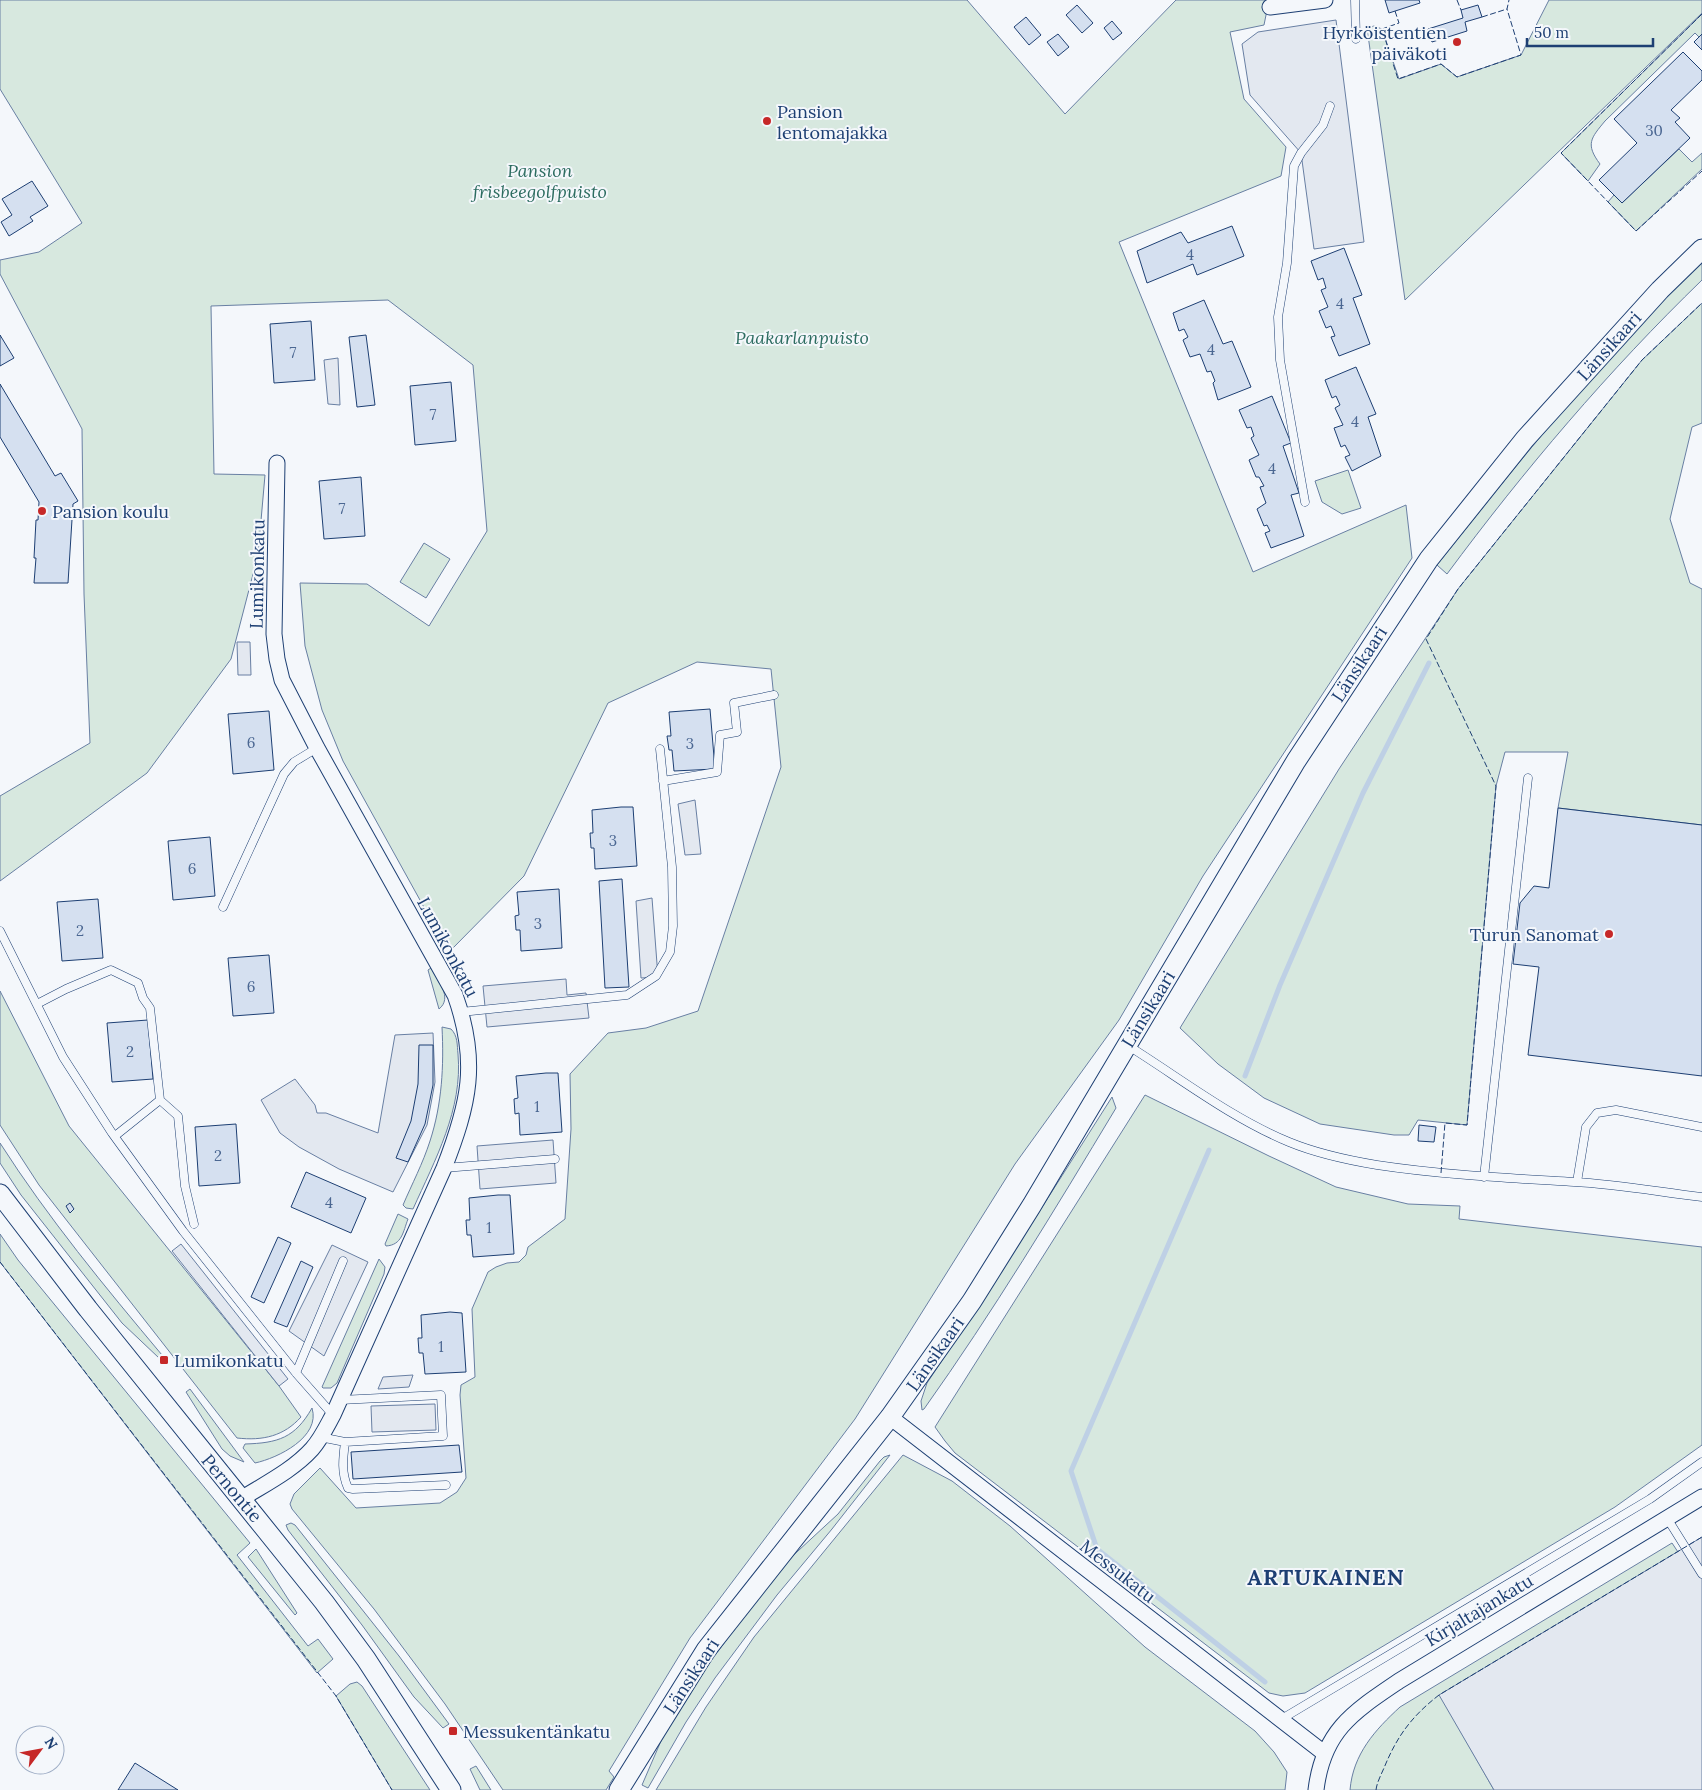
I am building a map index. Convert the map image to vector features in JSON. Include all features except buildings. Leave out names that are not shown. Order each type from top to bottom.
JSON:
[{"type":"street","points":[[1270,8],[1325,0]]},
{"type":"street","name":"Länsikaari","points":[[619,1790],[706,1650],[890,1417],[972,1301],[1032,1205],[1296,761],[1429,559],[1524,439],[1660,290],[1702,249]]},
{"type":"street","name":"Lumikonkatu","points":[[240,1499],[301,1459],[312,1449],[333,1415],[444,1168],[459,1130],[466,1098],[469,1070],[468,1047],[461,1012],[455,995],[317,748],[282,680],[274,634],[278,463]]},
{"type":"street","name":"Pernontie","points":[[0,1194],[88,1309],[288,1556],[366,1660],[451,1790]]},
{"type":"street","name":"Messukatu","points":[[890,1417],[1324,1753]]},
{"type":"street","name":"Kirjaltajankatu","points":[[1316,1790],[1324,1753],[1332,1739],[1355,1712],[1392,1686],[1702,1498]]},
{"type":"lane","points":[[1355,0],[1356,39]]},
{"type":"lane","points":[[1305,502],[1280,360],[1278,316],[1287,263],[1294,166],[1301,153],[1323,125],[1330,106]]},
{"type":"lane","points":[[663,781],[717,772],[720,736],[737,732],[734,703],[774,695]]},
{"type":"lane","points":[[223,907],[284,774],[294,762],[317,748]]},
{"type":"lane","points":[[461,1012],[627,995],[656,976],[670,952],[674,926],[672,866],[660,749]]},
{"type":"lane","points":[[1484,1177],[1528,778]]},
{"type":"lane","points":[[0,931],[63,1057],[115,1136],[182,1231],[296,1373],[333,1415]]},
{"type":"lane","points":[[37,1004],[66,989],[111,970],[138,984],[150,1008],[160,1100],[178,1116],[185,1186],[194,1224]]},
{"type":"lane","points":[[1127,1045],[1222,1107],[1290,1142],[1332,1157],[1414,1170],[1484,1177],[1577,1182],[1702,1197]]},
{"type":"lane","points":[[115,1136],[160,1100]]},
{"type":"lane","points":[[1577,1182],[1586,1127],[1597,1113],[1616,1110],[1702,1127]]},
{"type":"lane","points":[[444,1168],[555,1158]]},
{"type":"lane","points":[[296,1373],[343,1261]]},
{"type":"lane","points":[[320,1437],[345,1442],[443,1436],[441,1396],[340,1400]]},
{"type":"lane","points":[[345,1442],[343,1470],[344,1480],[348,1488],[446,1484]]},
{"type":"lane","name":"Kirjaltajankatu","points":[[1280,1720],[1642,1504],[1702,1462]]},
{"type":"lane","points":[[1667,1518],[1702,1574]]},
{"type":"green space","name":"Paakarlanpuisto","points":[[0,0],[967,0],[1065,114],[1176,0],[1269,0],[1264,25],[1230,32],[1244,99],[1286,147],[1281,176],[1119,242],[1253,572],[1406,505],[1412,558],[1203,876],[1119,1020],[1015,1164],[855,1419],[690,1638],[609,1771],[614,1777],[606,1790],[503,1790],[445,1704],[374,1609],[292,1509],[290,1504],[294,1494],[320,1468],[356,1508],[440,1503],[457,1492],[466,1478],[460,1395],[461,1385],[475,1377],[472,1309],[488,1272],[507,1263],[519,1262],[526,1255],[528,1247],[565,1219],[571,1129],[570,1074],[608,1033],[646,1028],[698,1011],[781,767],[771,669],[697,662],[608,703],[524,876],[452,949],[441,938],[343,761],[322,710],[305,646],[300,583],[367,584],[429,626],[487,531],[473,365],[388,300],[211,306],[214,474],[265,475],[258,555],[231,659],[147,773],[0,881],[0,796],[90,743],[84,594],[82,429],[0,274],[0,260],[39,252],[82,223],[0,89]]},
{"type":"green space","points":[[1549,0],[1702,0],[1702,13],[1405,300],[1367,28],[1374,26],[1382,29],[1399,79],[1441,64],[1457,77],[1521,55]]},
{"type":"green space","points":[[1702,14],[1702,34],[1699,37],[1695,33],[1596,132],[1591,146],[1600,164],[1588,181],[1561,153]]},
{"type":"green space","points":[[1679,149],[1692,162],[1702,153],[1702,169],[1636,231],[1608,202],[1614,195],[1622,203]]},
{"type":"green space","points":[[1702,261],[1702,280],[1667,314],[1601,385],[1506,497],[1447,574],[1437,565],[1500,486],[1597,370],[1666,296]]},
{"type":"green space","points":[[1702,303],[1702,423],[1692,427],[1670,519],[1690,583],[1702,589],[1702,825],[1558,808],[1568,752],[1505,752],[1496,786],[1467,1125],[1418,1120],[1409,1135],[1394,1135],[1320,1124],[1264,1098],[1218,1064],[1180,1028],[1339,769],[1458,589],[1642,360]]},
{"type":"green space","points":[[1348,470],[1361,508],[1342,514],[1322,502],[1315,481]]},
{"type":"green space","points":[[424,543],[450,559],[426,598],[400,582]]},
{"type":"green space","points":[[431,968],[444,994],[445,1000],[439,1009],[428,970]]},
{"type":"green space","points":[[0,991],[69,1126],[279,1386],[301,1417],[287,1429],[264,1438],[237,1438],[39,1185],[0,1125]]},
{"type":"green space","points":[[442,1027],[451,1029],[457,1041],[458,1074],[456,1095],[446,1134],[430,1172],[413,1209],[406,1208],[403,1205],[427,1149],[440,1099],[443,1056]]},
{"type":"green space","points":[[1145,1095],[1336,1187],[1408,1204],[1460,1206],[1459,1219],[1702,1247],[1702,1445],[1615,1507],[1305,1693],[1283,1696],[1269,1693],[955,1453],[935,1427]]},
{"type":"green space","points":[[1112,1097],[1116,1108],[1070,1185],[974,1336],[922,1410],[921,1401],[927,1383],[997,1278]]},
{"type":"green space","points":[[0,1143],[57,1225],[162,1355],[159,1358],[122,1323],[21,1195],[0,1163]]},
{"type":"green space","points":[[398,1214],[408,1219],[403,1233],[399,1240],[386,1246],[385,1244]]},
{"type":"green space","points":[[0,1234],[18,1260],[250,1543],[237,1555],[308,1646],[318,1639],[333,1659],[317,1673],[0,1262]]},
{"type":"green space","points":[[379,1259],[385,1267],[384,1274],[337,1383],[331,1388],[323,1388],[322,1387]]},
{"type":"green space","points":[[190,1389],[244,1462],[230,1456],[222,1449],[186,1392]]},
{"type":"green space","points":[[312,1408],[313,1418],[310,1428],[304,1437],[286,1451],[255,1463],[243,1448],[245,1444],[267,1442],[284,1437],[299,1426]]},
{"type":"green space","points":[[890,1455],[777,1595],[715,1678],[686,1722],[648,1788],[642,1785],[664,1734],[678,1711],[706,1668],[766,1585],[785,1563],[838,1514],[880,1461]]},
{"type":"green space","points":[[903,1455],[952,1481],[1010,1526],[1145,1647],[1255,1731],[1274,1752],[1287,1772],[1285,1790],[656,1790],[706,1707],[754,1637]]},
{"type":"green space","points":[[291,1523],[295,1525],[399,1656],[449,1724],[443,1728],[414,1697],[362,1625],[288,1530],[286,1525]]},
{"type":"green space","points":[[1672,1543],[1678,1552],[1440,1695],[1494,1790],[1350,1790],[1356,1765],[1367,1744],[1400,1707]]},
{"type":"green space","points":[[256,1549],[297,1613],[295,1615],[248,1557]]},
{"type":"green space","points":[[357,1682],[362,1686],[430,1790],[392,1790],[336,1696],[350,1684]]},
{"type":"green space","points":[[476,1766],[491,1790],[480,1790],[470,1769]]},
{"type":"shaded area","points":[[1336,20],[1364,242],[1314,249],[1301,153],[1250,95],[1242,44],[1258,32]]},
{"type":"shaded area","points":[[338,358],[340,405],[328,404],[324,360]]},
{"type":"shaded area","points":[[237,642],[250,642],[251,675],[238,675]]},
{"type":"shaded area","points":[[695,800],[701,854],[685,855],[678,804]]},
{"type":"shaded area","points":[[652,898],[658,977],[641,978],[636,901]]},
{"type":"shaded area","points":[[566,979],[567,995],[586,993],[589,1018],[487,1027],[483,986]]},
{"type":"shaded area","points":[[433,1033],[435,1082],[427,1125],[393,1192],[339,1169],[299,1147],[280,1133],[261,1100],[295,1079],[315,1105],[317,1113],[326,1113],[378,1133],[395,1035]]},
{"type":"shaded area","points":[[553,1140],[556,1183],[480,1189],[477,1146]]},
{"type":"shaded area","points":[[181,1244],[288,1379],[279,1386],[172,1251]]},
{"type":"shaded area","points":[[332,1245],[368,1262],[324,1356],[289,1331]]},
{"type":"shaded area","points":[[413,1375],[409,1387],[378,1389],[383,1377]]},
{"type":"shaded area","points":[[435,1404],[436,1430],[372,1432],[371,1406]]},
{"type":"shaded area","points":[[1702,1537],[1702,1790],[1494,1790],[1439,1695]]},
{"type":"waterway","points":[[1245,1076],[1280,985],[1363,793],[1429,663]]},
{"type":"waterway","points":[[1209,1150],[1071,1471],[1097,1549],[1265,1682]]},
{"type":"fence","points":[[1457,0],[1461,10]]},
{"type":"fence","points":[[1395,11],[1399,23],[1382,29],[1398,79],[1441,64],[1457,77],[1521,55],[1507,9],[1509,0]]},
{"type":"fence","points":[[1482,17],[1507,9]]},
{"type":"fence","points":[[1702,14],[1561,153],[1636,231],[1702,171]]},
{"type":"fence","points":[[1441,1173],[1445,1123],[1467,1125],[1496,786],[1426,639],[1458,589],[1642,360],[1702,303]]},
{"type":"fence","points":[[0,1262],[336,1696],[392,1790]]},
{"type":"fence","points":[[1376,1790],[1378,1781],[1400,1736],[1413,1719],[1439,1695],[1702,1537]]},
{"type":"place","name":"Hyrköistentien päiväkoti","points":[[1457,42]]},
{"type":"place","name":"Pansion lentomajakka","points":[[767,121]]},
{"type":"place","name":"Pansion koulu","points":[[42,511]]},
{"type":"place","name":"Turun Sanomat","points":[[1609,934]]},
{"type":"place","name":"Lumikonkatu","points":[[164,1360]]},
{"type":"place","name":"Messukentänkatu","points":[[453,1731]]},
{"type":"district","name":"ARTUKAINEN","points":[[1326,1577]]},
{"type":"park label","name":"Pansion frisbeegolfpuisto","points":[[540,180]]}]
